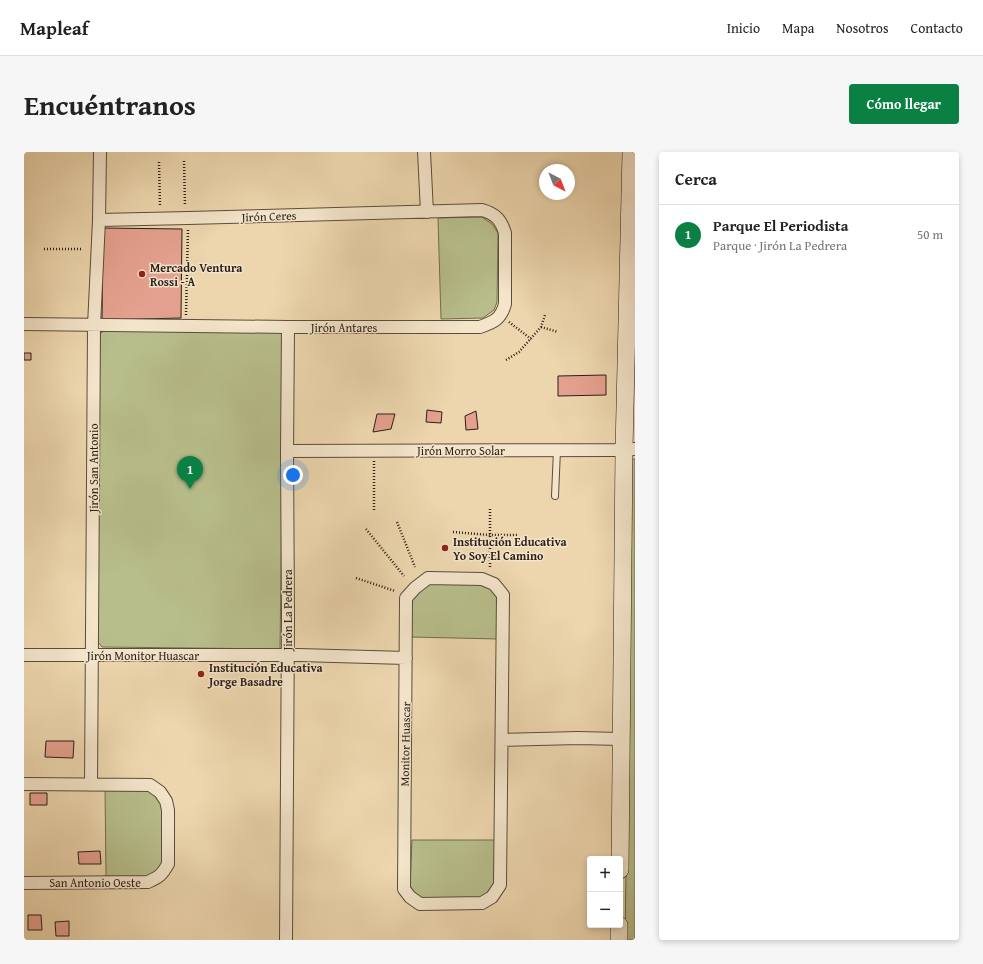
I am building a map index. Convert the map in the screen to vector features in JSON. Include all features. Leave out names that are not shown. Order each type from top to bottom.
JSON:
[{"type":"main road","points":[[620,856],[621,739],[630,449],[631,152]]},
{"type":"main road","points":[[619,928],[619,940]]},
{"type":"street","name":"Jirón San Antonio","points":[[91,785],[94,326],[99,220],[100,152]]},
{"type":"street","points":[[424,152],[433,212],[482,210],[497,217],[502,224],[505,233],[505,304],[501,314]]},
{"type":"street","name":"Jirón Ceres","points":[[99,220],[187,214],[433,212]]},
{"type":"street","name":"Jirón Antares","points":[[24,324],[94,326],[186,325],[288,327],[480,327],[490,323],[501,314]]},
{"type":"street","name":"Jirón La Pedrera","points":[[286,940],[288,327]]},
{"type":"street","name":"Jirón Morro Solar","points":[[287,451],[630,449]]},
{"type":"street","name":"Monitor Huascar","points":[[428,578],[482,579],[494,584],[503,595],[500,885],[492,897],[482,903],[420,904],[410,897],[404,889],[406,658],[406,598],[415,588],[428,578]]},
{"type":"street","name":"Jirón Monitor Huascar","points":[[24,655],[287,655],[406,658]]},
{"type":"street","points":[[502,740],[578,738],[621,739]]},
{"type":"street","points":[[24,784],[91,785]]},
{"type":"street","name":"San Antonio Oeste","points":[[24,882],[148,882],[159,877],[165,870],[168,864],[168,810],[166,801],[160,792],[150,785],[91,785]]},
{"type":"lane","points":[[555,496],[557,450]]},
{"type":"path","points":[[184,161],[187,214],[186,325]]},
{"type":"path","points":[[159,162],[160,210]]},
{"type":"path","points":[[44,249],[82,249]]},
{"type":"path","points":[[501,314],[531,339]]},
{"type":"path","points":[[506,360],[519,352],[542,327],[545,315]]},
{"type":"path","points":[[542,327],[558,332]]},
{"type":"path","points":[[374,451],[374,512]]},
{"type":"path","points":[[490,508],[490,567]]},
{"type":"path","points":[[397,522],[415,567]]},
{"type":"path","points":[[366,529],[404,576]]},
{"type":"path","points":[[453,532],[517,535]]},
{"type":"path","points":[[356,578],[395,591]]},
{"type":"green space","points":[[482,217],[492,224],[498,233],[497,302],[494,310],[483,318],[441,319],[438,218]]},
{"type":"green space","points":[[106,330],[277,331],[284,336],[280,649],[102,647],[98,642],[99,334]]},
{"type":"green space","points":[[632,459],[635,459],[635,940],[625,940]]},
{"type":"green space","points":[[432,580],[481,582],[499,596],[498,639],[411,637],[410,600]]},
{"type":"green space","points":[[105,788],[151,788],[160,795],[166,815],[162,867],[148,878],[106,876]]},
{"type":"green space","points":[[412,840],[497,840],[494,885],[489,894],[481,899],[422,900],[410,889]]},
{"type":"building","name":"Mercado Ventura Rossi - A","points":[[103,228],[182,229],[181,318],[102,320]]},
{"type":"building","points":[[24,353],[31,353],[31,360],[24,360]]},
{"type":"building","points":[[606,375],[606,395],[558,396],[558,376]]},
{"type":"building","points":[[427,410],[442,412],[441,423],[426,422]]},
{"type":"building","points":[[476,411],[478,429],[466,430],[465,416]]},
{"type":"building","points":[[377,414],[395,414],[391,429],[373,432]]},
{"type":"building","points":[[46,741],[74,741],[73,758],[45,757]]},
{"type":"building","points":[[30,793],[47,793],[47,805],[30,805]]},
{"type":"building","points":[[100,851],[101,864],[79,864],[78,852]]},
{"type":"building","points":[[28,915],[41,915],[42,930],[28,930]]},
{"type":"building","points":[[69,921],[69,936],[56,936],[55,922]]},
{"type":"place","name":"Mercado Ventura Rossi - A","points":[[142,274]]},
{"type":"place","name":"Parque El Periodista","points":[[190,489]]},
{"type":"place","name":"Institución Educativa Yo Soy El Camino","points":[[445,548]]},
{"type":"place","name":"Institución Educativa Jorge Basadre","points":[[201,674]]}]
